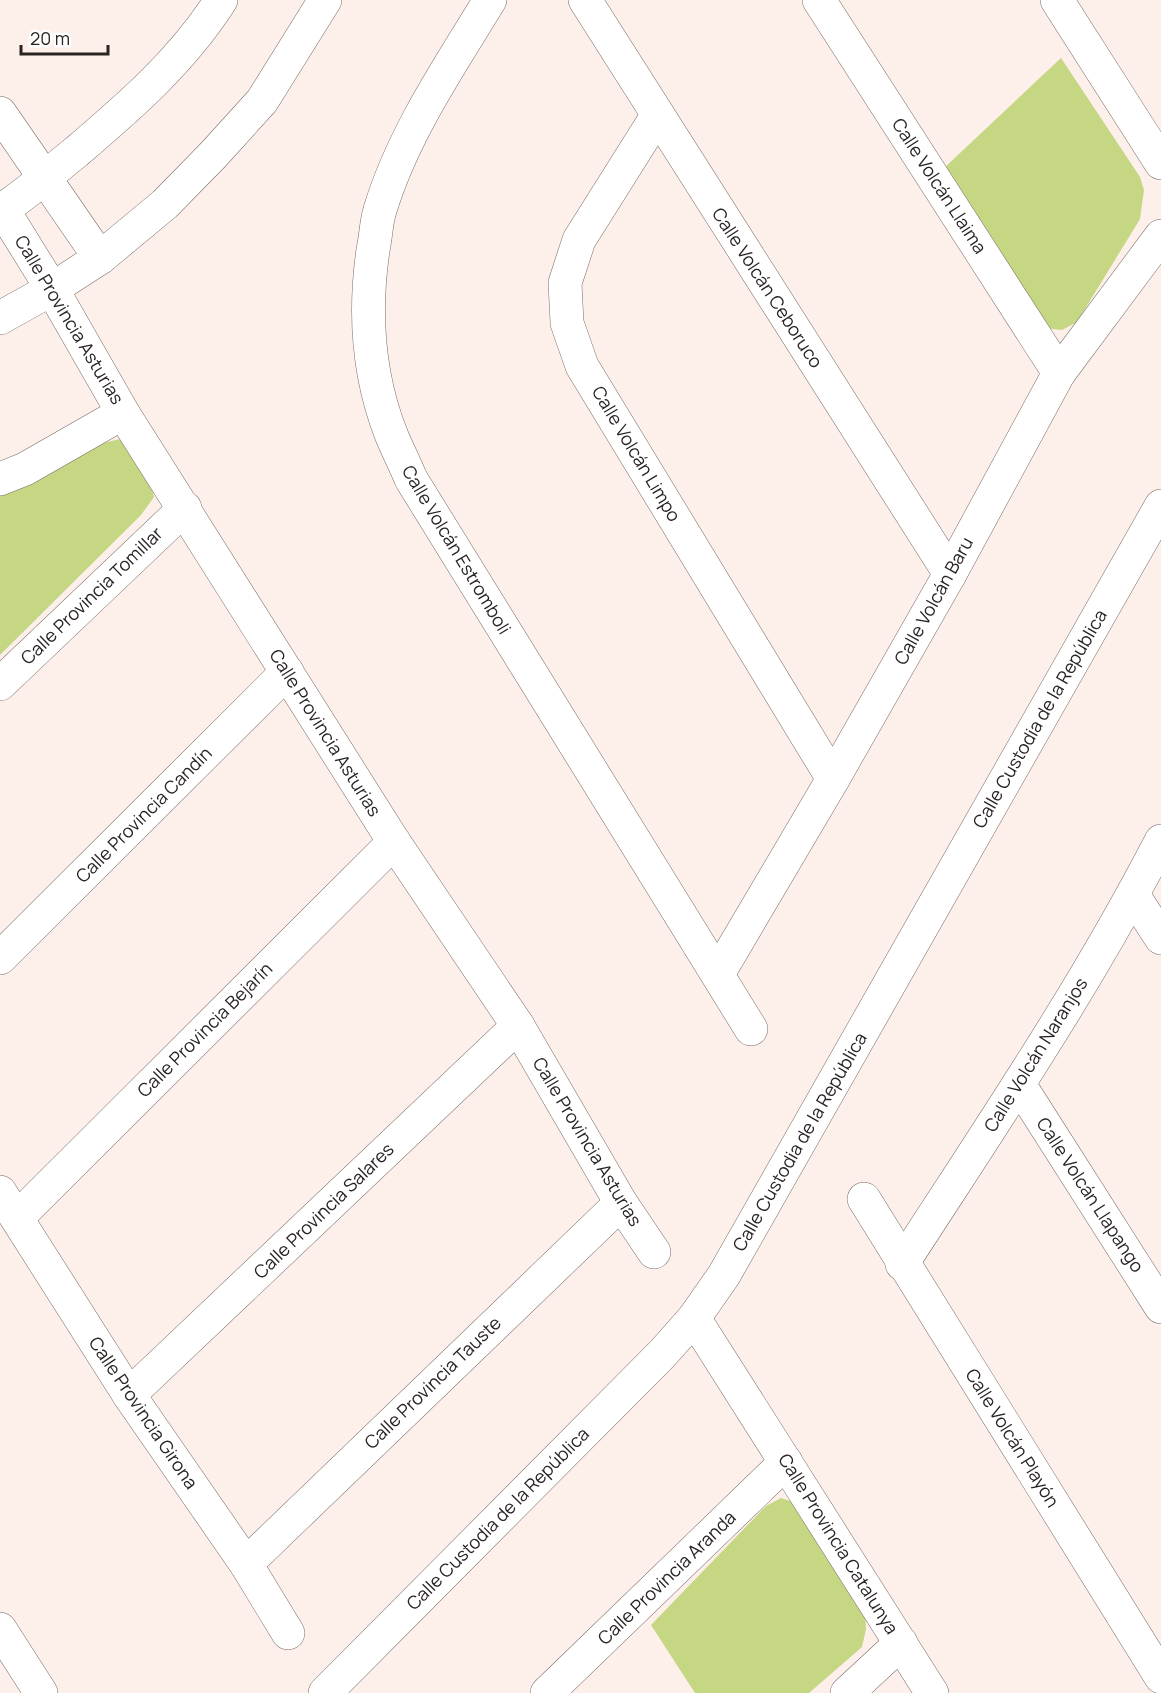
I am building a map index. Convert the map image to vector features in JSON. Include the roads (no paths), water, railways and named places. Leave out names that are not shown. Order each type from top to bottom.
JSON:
[{"type":"street","points":[[1,211],[123,112],[174,63],[221,0]]},
{"type":"street","points":[[0,318],[52,289],[100,258],[165,204],[262,101],[325,0]]},
{"type":"street","name":"Calle Volcán Estromboli","points":[[490,0],[429,100],[399,159],[380,211],[371,264],[367,322],[374,378],[390,433],[411,479],[751,1029]]},
{"type":"street","name":"Calle Volcán Ceboruco","points":[[585,0],[950,574]]},
{"type":"street","name":"Calle Volcán Llaima","points":[[819,0],[1059,373]]},
{"type":"street","points":[[1057,0],[1161,163]]},
{"type":"street","points":[[0,113],[100,258]]},
{"type":"street","name":"Calle Volcán Limpo","points":[[657,116],[579,240],[565,283],[567,323],[582,366],[833,779]]},
{"type":"street","name":"Calle Provincia Asturias","points":[[1,211],[52,289],[123,413],[394,842],[518,1026],[621,1203],[654,1252]]},
{"type":"street","name":"Calle Volcán Baru","points":[[718,974],[950,574],[1059,373],[1161,236]]},
{"type":"street","points":[[0,479],[25,469],[123,413]]},
{"type":"street","name":"Calle Custodia de la República","points":[[326,1693],[663,1353],[694,1318],[730,1264],[1161,506]]},
{"type":"street","name":"Calle Provincia Tomillar","points":[[0,684],[184,508]]},
{"type":"street","name":"Calle Provincia Candín","points":[[0,958],[287,672]]},
{"type":"street","name":"Calle Volcán Naranjos","points":[[902,1264],[1019,1084],[1133,895],[1161,841]]},
{"type":"street","name":"Calle Provincia Bejarín","points":[[9,1205],[394,842]]},
{"type":"street","points":[[1133,895],[1161,938]]},
{"type":"street","name":"Calle Provincia Salares","points":[[129,1395],[518,1026]]},
{"type":"street","name":"Calle Volcán Llapango","points":[[1019,1084],[1161,1307]]},
{"type":"street","name":"Calle Volcán Playón","points":[[864,1199],[902,1264],[1161,1677]]},
{"type":"street","name":"Calle Provincia Tauste","points":[[246,1564],[621,1203]]},
{"type":"street","name":"Calle Provincia Girona","points":[[9,1205],[129,1395],[246,1564],[288,1633]]},
{"type":"street","name":"Calle Provincia Catalunya","points":[[694,1318],[933,1693]]},
{"type":"street","name":"Calle Provincia Aranda","points":[[547,1693],[786,1462]]},
{"type":"street","points":[[0,1629],[41,1693]]},
{"type":"street","points":[[847,1693],[901,1643]]}]
